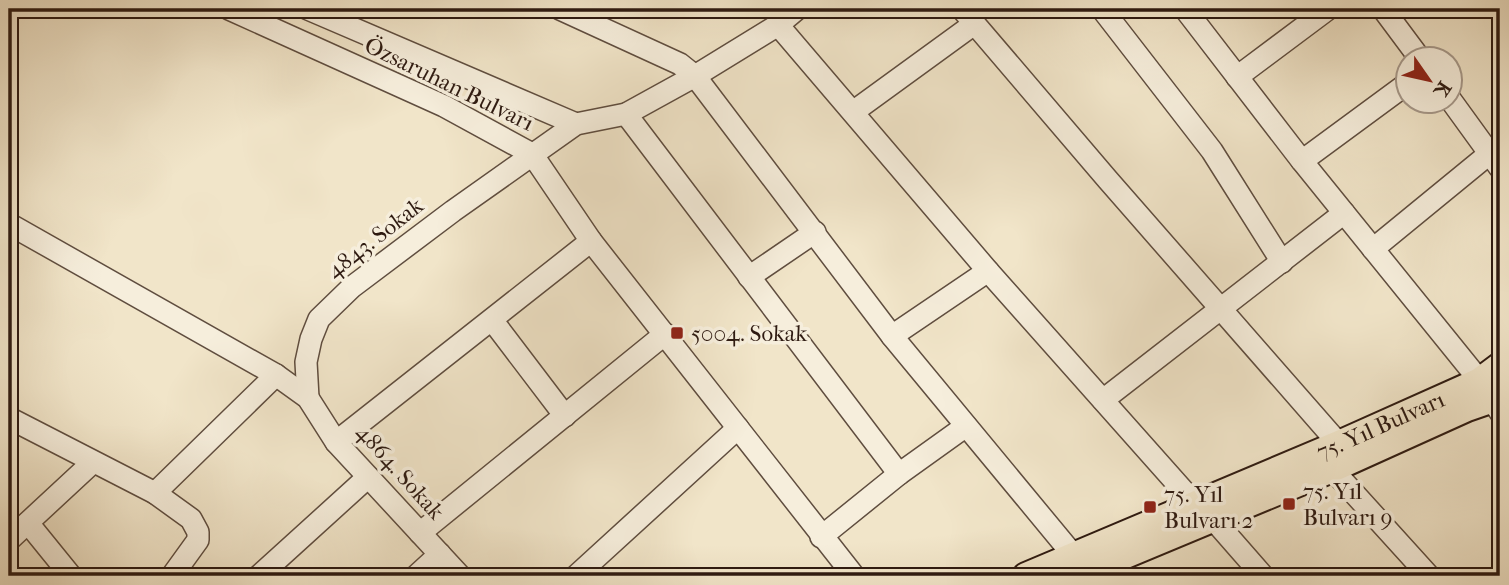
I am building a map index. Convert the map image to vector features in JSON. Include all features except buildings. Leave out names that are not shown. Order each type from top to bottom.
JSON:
[{"type":"main road","name":"75. Yıl Bulvarı","points":[[1026,576],[1080,570],[1205,512],[1336,457],[1466,408],[1495,390]]},
{"type":"street","name":"Özsaruhan Bulvarı","points":[[229,9],[444,106],[532,154]]},
{"type":"street","name":"Özsaruhan Bulvarı","points":[[307,9],[576,124]]},
{"type":"street","points":[[560,9],[680,64],[695,76],[892,336],[1080,570]]},
{"type":"street","points":[[576,124],[626,114],[695,76],[778,25],[797,9]]},
{"type":"street","points":[[1102,9],[1212,150],[1282,262]]},
{"type":"street","points":[[1185,9],[1373,249],[1495,390]]},
{"type":"street","points":[[1237,77],[1328,9]]},
{"type":"street","points":[[1383,9],[1411,46]]},
{"type":"street","points":[[852,112],[968,16],[1220,308],[1429,576]]},
{"type":"street","points":[[778,25],[988,271],[1263,576]]},
{"type":"street","points":[[1302,161],[1394,93]]},
{"type":"street","points":[[626,114],[899,474]]},
{"type":"street","points":[[1373,249],[1495,161],[1462,116]]},
{"type":"street","name":"4843. Sokak","points":[[308,398],[306,362],[319,319],[352,287],[576,124]]},
{"type":"street","points":[[532,154],[591,241],[854,576]]},
{"type":"street","points":[[1103,400],[1344,213]]},
{"type":"street","points":[[9,224],[276,375],[308,398]]},
{"type":"street","points":[[750,277],[815,232]]},
{"type":"street","points":[[336,442],[591,241]]},
{"type":"street","points":[[892,336],[988,271]]},
{"type":"street","points":[[492,320],[565,416]]},
{"type":"street","points":[[420,533],[665,334]]},
{"type":"street","points":[[155,493],[276,375]]},
{"type":"street","name":"4864. Sokak","points":[[308,398],[336,442],[460,576]]},
{"type":"street","points":[[9,418],[92,463],[155,493],[191,519],[198,531],[198,540],[172,576]]},
{"type":"street","points":[[821,537],[899,474],[966,426]]},
{"type":"street","points":[[576,576],[738,428]]},
{"type":"street","points":[[9,540],[92,463]]},
{"type":"street","points":[[258,576],[368,477]]},
{"type":"street","points":[[28,523],[71,576]]},
{"type":"street","points":[[415,576],[440,554]]},
{"type":"place","name":"5004. Sokak","points":[[677,333]]},
{"type":"place","name":"75. Yıl Bulvarı 9","points":[[1289,504]]},
{"type":"place","name":"75. Yıl Bulvarı 2","points":[[1150,507]]}]
